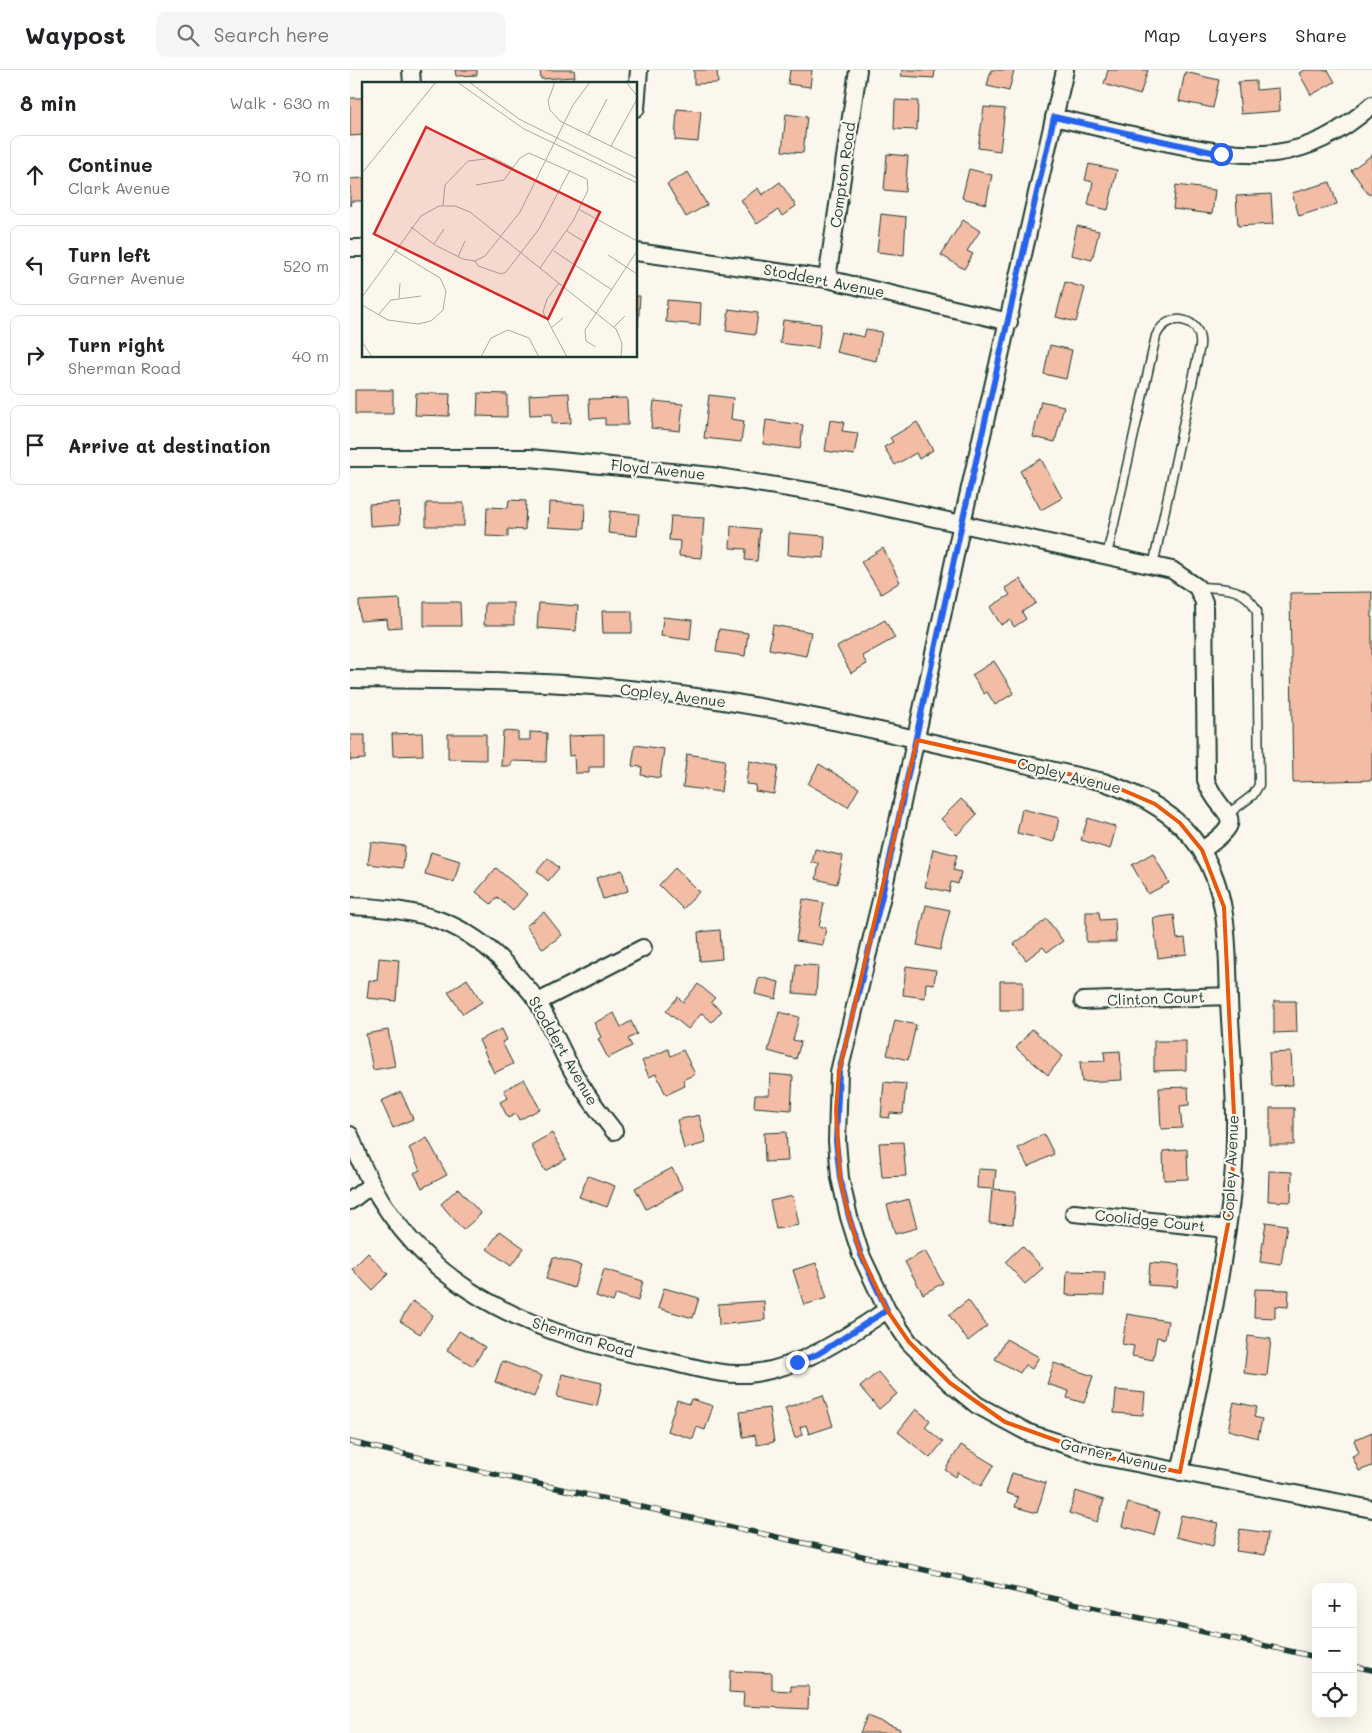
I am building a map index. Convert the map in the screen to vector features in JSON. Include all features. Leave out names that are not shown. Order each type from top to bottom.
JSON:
[{"type":"street","points":[[638,83],[639,70]]},
{"type":"street","name":"Compton Road","points":[[827,279],[858,70]]},
{"type":"street","name":"Garner Avenue","points":[[1064,70],[1009,322],[962,523],[917,740],[839,1072],[836,1110],[840,1178],[849,1217],[861,1255],[887,1310],[909,1342],[950,1383],[977,1405],[1005,1422],[1056,1443],[1100,1456],[1372,1509]]},
{"type":"street","points":[[1054,117],[1224,154],[1260,155],[1288,152],[1312,144],[1336,132],[1372,106]]},
{"type":"street","name":"Stoddert Avenue","points":[[638,252],[827,279],[1009,322]]},
{"type":"street","name":"Floyd Avenue","points":[[350,458],[530,458],[712,476],[820,493],[1172,570],[1197,587]]},
{"type":"street","points":[[1197,587],[1204,602],[1206,780],[1228,814],[1230,824],[1226,833],[1202,850]]},
{"type":"street","name":"Copley Avenue","points":[[350,679],[481,680],[650,691],[766,708],[1104,782],[1125,790],[1167,812],[1185,828],[1202,850],[1217,884],[1224,907],[1236,1136],[1227,1229],[1213,1313],[1180,1472]]},
{"type":"street","name":"Stoddert Avenue","points":[[350,906],[412,913],[439,919],[464,930],[500,958],[538,1002],[574,1073],[614,1131]]},
{"type":"street","points":[[538,1002],[643,948]]},
{"type":"street","name":"Clinton Court","points":[[1083,1001],[1229,996]]},
{"type":"street","name":"Sherman Road","points":[[350,1135],[371,1185],[392,1218],[438,1267],[459,1285],[480,1298],[543,1329],[641,1356],[730,1374],[753,1373],[776,1369],[818,1354],[887,1310]]},
{"type":"street","points":[[350,1201],[371,1185]]},
{"type":"street","name":"Coolidge Court","points":[[1074,1213],[1227,1229]]},
{"type":"lane","points":[[1107,556],[1156,336],[1163,324],[1176,319],[1183,319],[1189,322],[1198,332],[1200,346],[1153,566]]},
{"type":"lane","points":[[1197,587],[1237,590],[1246,595],[1257,611],[1259,785],[1253,795],[1228,814]]},
{"type":"highlighted area","points":[[917,740],[1104,782],[1155,804],[1180,823],[1202,850],[1224,907],[1235,1136],[1229,1219],[1180,1472],[1100,1456],[1005,1422],[950,1383],[909,1342],[887,1310],[861,1255],[849,1217],[840,1178],[836,1110],[839,1072]]},
{"type":"building","points":[[455,70],[477,70],[477,75],[456,76]]},
{"type":"building","points":[[540,70],[574,70],[575,77],[541,79]]},
{"type":"building","points":[[694,70],[717,70],[718,83],[694,84]]},
{"type":"building","points":[[790,70],[812,70],[810,87],[788,84]]},
{"type":"building","points":[[902,70],[935,70],[934,78],[901,76]]},
{"type":"building","points":[[991,70],[1014,70],[1009,91],[987,86]]},
{"type":"building","points":[[1108,70],[1148,70],[1140,95],[1104,84]]},
{"type":"building","points":[[1305,70],[1328,70],[1335,82],[1311,95],[1299,73]]},
{"type":"building","points":[[1185,72],[1219,80],[1213,108],[1179,101]]},
{"type":"building","points":[[1256,81],[1256,90],[1279,88],[1280,111],[1241,114],[1238,82]]},
{"type":"building","points":[[350,98],[362,98],[362,135],[350,136]]},
{"type":"building","points":[[895,100],[918,101],[917,130],[894,129]]},
{"type":"building","points":[[984,107],[1005,109],[1000,151],[978,148]]},
{"type":"building","points":[[677,109],[701,111],[698,142],[675,140]]},
{"type":"building","points":[[786,114],[807,117],[803,153],[782,151]]},
{"type":"building","points":[[887,154],[908,156],[905,192],[884,190]]},
{"type":"building","points":[[1372,155],[1372,193],[1369,195],[1351,170]]},
{"type":"building","points":[[1089,164],[1117,170],[1108,210],[1088,205],[1093,182],[1085,180]]},
{"type":"building","points":[[969,169],[992,175],[986,204],[962,198]]},
{"type":"building","points":[[688,172],[707,205],[686,217],[667,184]]},
{"type":"building","points":[[362,178],[362,201],[351,201],[350,206],[350,179]]},
{"type":"building","points":[[780,182],[796,206],[782,216],[778,210],[757,224],[741,200],[758,188],[762,195]]},
{"type":"building","points":[[1330,182],[1337,204],[1299,216],[1292,193]]},
{"type":"building","points":[[1176,185],[1215,190],[1212,214],[1173,209]]},
{"type":"building","points":[[1271,194],[1273,224],[1238,226],[1236,196]]},
{"type":"building","points":[[881,214],[906,217],[904,255],[877,252]]},
{"type":"building","points":[[963,220],[980,231],[967,251],[973,254],[964,269],[941,255]]},
{"type":"building","points":[[1077,226],[1099,231],[1092,260],[1071,255]]},
{"type":"building","points":[[1065,282],[1085,288],[1076,322],[1056,317]]},
{"type":"building","points":[[638,296],[640,296],[638,328]]},
{"type":"building","points":[[667,300],[701,303],[700,325],[666,322]]},
{"type":"building","points":[[729,309],[758,313],[755,335],[726,331]]},
{"type":"building","points":[[783,320],[821,324],[818,348],[780,343]]},
{"type":"building","points":[[866,329],[882,332],[876,361],[836,352],[841,332],[864,337]]},
{"type":"building","points":[[1050,345],[1072,350],[1066,379],[1044,374]]},
{"type":"building","points":[[355,390],[393,390],[393,414],[355,414]]},
{"type":"building","points":[[416,393],[450,394],[449,416],[415,415]]},
{"type":"building","points":[[478,393],[507,394],[507,417],[477,416]]},
{"type":"building","points":[[569,393],[571,423],[552,424],[552,414],[530,415],[529,395]]},
{"type":"building","points":[[709,395],[733,398],[731,419],[744,421],[741,442],[704,438]]},
{"type":"building","points":[[627,398],[628,425],[605,425],[605,418],[590,419],[589,399]]},
{"type":"building","points":[[654,401],[683,404],[680,431],[651,428]]},
{"type":"building","points":[[1041,401],[1064,406],[1055,442],[1033,437]]},
{"type":"building","points":[[766,420],[803,425],[800,449],[763,444]]},
{"type":"building","points":[[830,420],[844,422],[842,431],[858,433],[854,455],[825,451]]},
{"type":"building","points":[[917,422],[933,450],[919,459],[916,453],[895,465],[884,447],[893,442],[890,438]]},
{"type":"building","points":[[1041,459],[1062,498],[1041,510],[1020,471]]},
{"type":"building","points":[[509,500],[526,501],[525,530],[508,529],[508,537],[486,536],[487,507],[508,508]]},
{"type":"building","points":[[399,502],[400,524],[370,526],[369,504]]},
{"type":"building","points":[[549,502],[585,504],[584,529],[548,527]]},
{"type":"building","points":[[426,503],[464,503],[464,526],[426,526]]},
{"type":"building","points":[[610,511],[639,514],[637,536],[608,533]]},
{"type":"building","points":[[671,516],[704,518],[701,558],[679,556],[680,541],[669,540]]},
{"type":"building","points":[[731,526],[760,529],[757,561],[745,560],[746,549],[730,548]]},
{"type":"building","points":[[789,533],[825,536],[824,558],[788,555]]},
{"type":"building","points":[[883,548],[900,582],[881,594],[861,562]]},
{"type":"building","points":[[1020,579],[1036,603],[1022,612],[1026,619],[1014,627],[1010,620],[1001,625],[990,607],[1010,595],[1005,588]]},
{"type":"building","points":[[1372,592],[1372,780],[1293,782],[1290,593]]},
{"type":"building","points":[[400,599],[402,627],[388,628],[387,619],[360,621],[359,601]]},
{"type":"building","points":[[424,602],[460,602],[461,626],[424,626]]},
{"type":"building","points":[[485,603],[514,603],[514,625],[484,625]]},
{"type":"building","points":[[539,603],[578,606],[576,631],[537,628]]},
{"type":"building","points":[[602,611],[632,611],[632,633],[603,633]]},
{"type":"building","points":[[663,617],[692,620],[690,640],[661,636]]},
{"type":"building","points":[[885,620],[895,638],[862,656],[867,664],[851,673],[837,647]]},
{"type":"building","points":[[773,625],[811,632],[806,656],[769,649]]},
{"type":"building","points":[[719,629],[748,633],[745,656],[716,652]]},
{"type":"building","points":[[994,661],[1014,693],[995,705],[987,692],[984,694],[972,675]]},
{"type":"building","points":[[503,731],[518,732],[518,740],[530,740],[530,732],[547,733],[546,762],[511,761],[511,766],[501,766]]},
{"type":"building","points":[[422,733],[423,755],[393,756],[392,734]]},
{"type":"building","points":[[448,734],[486,734],[486,760],[448,759]]},
{"type":"building","points":[[350,735],[365,735],[365,759],[350,760]]},
{"type":"building","points":[[604,735],[604,767],[589,767],[589,773],[575,773],[574,755],[569,756],[568,736]]},
{"type":"building","points":[[635,745],[664,749],[660,778],[641,775],[642,767],[632,766]]},
{"type":"building","points":[[687,754],[725,760],[721,792],[683,787]]},
{"type":"building","points":[[749,761],[778,766],[774,794],[755,791],[756,785],[746,784]]},
{"type":"building","points":[[819,764],[859,788],[848,807],[808,784]]},
{"type":"building","points":[[961,799],[977,814],[957,835],[941,819]]},
{"type":"building","points":[[1022,809],[1059,818],[1054,842],[1017,833]]},
{"type":"building","points":[[1088,818],[1116,827],[1110,849],[1081,840]]},
{"type":"building","points":[[371,842],[405,846],[403,868],[368,864]]},
{"type":"building","points":[[815,849],[843,856],[837,884],[816,879],[819,864],[812,863]]},
{"type":"building","points":[[933,849],[957,855],[953,870],[961,872],[958,884],[951,882],[949,892],[925,887]]},
{"type":"building","points":[[431,852],[460,861],[454,882],[425,874]]},
{"type":"building","points":[[1153,853],[1169,883],[1148,894],[1132,865]]},
{"type":"building","points":[[548,858],[559,868],[548,881],[537,871]]},
{"type":"building","points":[[496,868],[527,894],[513,911],[497,897],[491,904],[476,892]]},
{"type":"building","points":[[675,868],[699,892],[683,909],[659,885]]},
{"type":"building","points":[[622,870],[628,891],[603,899],[596,878]]},
{"type":"building","points":[[803,899],[824,903],[819,927],[826,928],[823,945],[796,941]]},
{"type":"building","points":[[926,905],[950,910],[940,950],[917,945]]},
{"type":"building","points":[[544,912],[562,935],[543,949],[526,926]]},
{"type":"building","points":[[1086,912],[1099,912],[1100,920],[1115,919],[1116,942],[1086,942]]},
{"type":"building","points":[[1174,915],[1177,939],[1185,938],[1187,954],[1158,958],[1153,918]]},
{"type":"building","points":[[1047,919],[1063,941],[1047,952],[1043,947],[1026,960],[1014,944]]},
{"type":"building","points":[[720,930],[722,959],[700,961],[698,932]]},
{"type":"building","points":[[379,958],[399,960],[396,1001],[367,998],[369,980],[377,981]]},
{"type":"building","points":[[796,964],[818,966],[816,995],[793,993]]},
{"type":"building","points":[[906,966],[936,970],[934,984],[926,983],[925,998],[903,995]]},
{"type":"building","points":[[759,977],[779,982],[776,999],[755,994]]},
{"type":"building","points":[[467,979],[482,1002],[463,1014],[448,992]]},
{"type":"building","points":[[1000,981],[1023,981],[1023,1010],[1000,1010]]},
{"type":"building","points":[[698,984],[715,998],[711,1002],[722,1011],[712,1022],[702,1013],[688,1029],[666,1011],[678,997],[683,1002]]},
{"type":"building","points":[[1274,1001],[1296,1001],[1297,1032],[1274,1033]]},
{"type":"building","points":[[779,1012],[799,1017],[793,1040],[801,1042],[796,1059],[768,1051]]},
{"type":"building","points":[[614,1013],[621,1027],[631,1021],[637,1034],[628,1039],[632,1046],[608,1058],[598,1039],[601,1037],[594,1023]]},
{"type":"building","points":[[895,1020],[916,1025],[908,1060],[887,1055]]},
{"type":"building","points":[[502,1029],[507,1040],[502,1042],[513,1064],[494,1073],[479,1040]]},
{"type":"building","points":[[1032,1029],[1063,1056],[1048,1075],[1016,1048]]},
{"type":"building","points":[[388,1030],[395,1066],[373,1070],[366,1034]]},
{"type":"building","points":[[1154,1041],[1186,1041],[1186,1070],[1154,1071]]},
{"type":"building","points":[[668,1049],[671,1056],[683,1050],[695,1074],[683,1080],[685,1086],[666,1095],[656,1074],[649,1077],[642,1061]]},
{"type":"building","points":[[1120,1051],[1122,1080],[1082,1082],[1080,1062],[1105,1061],[1104,1052]]},
{"type":"building","points":[[1291,1052],[1293,1085],[1271,1086],[1269,1053]]},
{"type":"building","points":[[770,1074],[793,1076],[791,1110],[754,1107],[755,1095],[769,1095]]},
{"type":"building","points":[[524,1079],[540,1109],[519,1120],[516,1114],[508,1118],[500,1102],[508,1098],[504,1090]]},
{"type":"building","points":[[884,1082],[906,1084],[903,1114],[890,1113],[889,1118],[881,1117]]},
{"type":"building","points":[[1188,1087],[1189,1105],[1180,1106],[1182,1128],[1161,1129],[1159,1088]]},
{"type":"building","points":[[401,1092],[413,1119],[393,1128],[381,1101]]},
{"type":"building","points":[[1270,1108],[1294,1108],[1294,1145],[1270,1145]]},
{"type":"building","points":[[699,1115],[706,1143],[684,1149],[677,1120]]},
{"type":"building","points":[[786,1132],[788,1161],[765,1162],[764,1133]]},
{"type":"building","points":[[552,1133],[566,1159],[545,1171],[531,1145]]},
{"type":"building","points":[[1044,1134],[1054,1154],[1028,1167],[1018,1148]]},
{"type":"building","points":[[427,1138],[447,1175],[422,1188],[414,1173],[420,1170],[409,1148]]},
{"type":"building","points":[[903,1142],[906,1176],[882,1177],[879,1143]]},
{"type":"building","points":[[1187,1149],[1188,1179],[1164,1180],[1163,1151]]},
{"type":"building","points":[[672,1168],[683,1189],[646,1209],[635,1188]]},
{"type":"building","points":[[978,1169],[996,1170],[994,1189],[1016,1191],[1013,1224],[989,1223],[992,1189],[977,1188]]},
{"type":"building","points":[[1269,1171],[1292,1172],[1291,1202],[1268,1201]]},
{"type":"building","points":[[588,1176],[615,1186],[607,1207],[579,1197]]},
{"type":"building","points":[[458,1188],[481,1214],[463,1230],[441,1204]]},
{"type":"building","points":[[793,1196],[799,1225],[776,1229],[770,1201]]},
{"type":"building","points":[[909,1199],[917,1228],[895,1234],[887,1205]]},
{"type":"building","points":[[1266,1222],[1287,1225],[1281,1265],[1260,1262]]},
{"type":"building","points":[[500,1231],[524,1248],[511,1266],[487,1249]]},
{"type":"building","points":[[1022,1246],[1043,1268],[1025,1284],[1005,1262]]},
{"type":"building","points":[[925,1251],[943,1283],[923,1294],[905,1262]]},
{"type":"building","points":[[368,1253],[388,1274],[372,1290],[352,1269]]},
{"type":"building","points":[[553,1257],[581,1265],[574,1288],[546,1279]]},
{"type":"building","points":[[816,1263],[827,1298],[804,1305],[793,1270]]},
{"type":"building","points":[[1150,1263],[1179,1265],[1177,1287],[1148,1285]]},
{"type":"building","points":[[604,1269],[643,1281],[638,1301],[616,1294],[613,1302],[596,1296]]},
{"type":"building","points":[[1067,1271],[1105,1272],[1104,1296],[1066,1295]]},
{"type":"building","points":[[664,1288],[699,1298],[693,1318],[658,1308]]},
{"type":"building","points":[[1255,1289],[1289,1290],[1288,1307],[1275,1306],[1275,1318],[1254,1317]]},
{"type":"building","points":[[968,1300],[987,1326],[968,1341],[949,1315]]},
{"type":"building","points":[[413,1301],[433,1315],[420,1334],[400,1321]]},
{"type":"building","points":[[764,1301],[765,1320],[719,1325],[718,1304]]},
{"type":"building","points":[[1127,1314],[1168,1321],[1165,1339],[1157,1337],[1153,1360],[1132,1356],[1134,1346],[1122,1344]]},
{"type":"building","points":[[459,1331],[485,1347],[473,1366],[447,1350]]},
{"type":"building","points":[[1248,1336],[1271,1339],[1267,1376],[1244,1373]]},
{"type":"building","points":[[1006,1339],[1039,1357],[1032,1369],[1025,1365],[1020,1373],[995,1359]]},
{"type":"building","points":[[502,1361],[542,1376],[534,1397],[495,1382]]},
{"type":"building","points":[[1054,1363],[1093,1376],[1084,1403],[1067,1398],[1069,1391],[1047,1384]]},
{"type":"building","points":[[878,1372],[897,1394],[879,1409],[860,1387]]},
{"type":"building","points":[[562,1374],[602,1383],[597,1406],[557,1397]]},
{"type":"building","points":[[1116,1390],[1145,1393],[1143,1415],[1114,1413]]},
{"type":"building","points":[[823,1395],[833,1426],[809,1434],[806,1425],[800,1427],[802,1435],[795,1438],[785,1408]]},
{"type":"building","points":[[691,1399],[713,1406],[705,1430],[697,1427],[693,1439],[667,1431],[677,1400],[689,1404]]},
{"type":"building","points":[[1234,1402],[1257,1407],[1254,1417],[1262,1419],[1258,1438],[1228,1430]]},
{"type":"building","points":[[769,1408],[774,1442],[757,1445],[755,1435],[743,1437],[740,1412]]},
{"type":"building","points":[[916,1409],[930,1420],[925,1427],[943,1442],[930,1458],[898,1432]]},
{"type":"building","points":[[1372,1432],[1372,1466],[1359,1471],[1352,1456],[1359,1453],[1354,1440]]},
{"type":"building","points":[[961,1445],[994,1465],[981,1486],[958,1472],[956,1477],[945,1470]]},
{"type":"building","points":[[1012,1473],[1046,1483],[1037,1513],[1015,1507],[1018,1497],[1006,1493]]},
{"type":"building","points":[[1076,1491],[1104,1500],[1097,1522],[1069,1513]]},
{"type":"building","points":[[1128,1503],[1160,1512],[1154,1535],[1122,1526]]},
{"type":"building","points":[[1181,1515],[1218,1523],[1213,1546],[1176,1537]]},
{"type":"building","points":[[1240,1529],[1268,1533],[1265,1555],[1236,1551]]},
{"type":"building","points":[[730,1671],[772,1673],[772,1690],[791,1691],[791,1686],[809,1686],[808,1709],[743,1706],[744,1693],[729,1692]]},
{"type":"building","points":[[867,1716],[900,1729],[898,1733],[860,1733]]},
{"type":"railway","points":[[350,1442],[1312,1656]]},
{"type":"railway","points":[[1357,1667],[1372,1670]]},
{"type":"route","points":[[797,1362],[818,1354],[887,1310],[874,1288],[861,1255],[849,1217],[840,1178],[836,1141],[839,1072],[882,896],[917,740],[962,523],[1054,117],[1221,154]]}]
